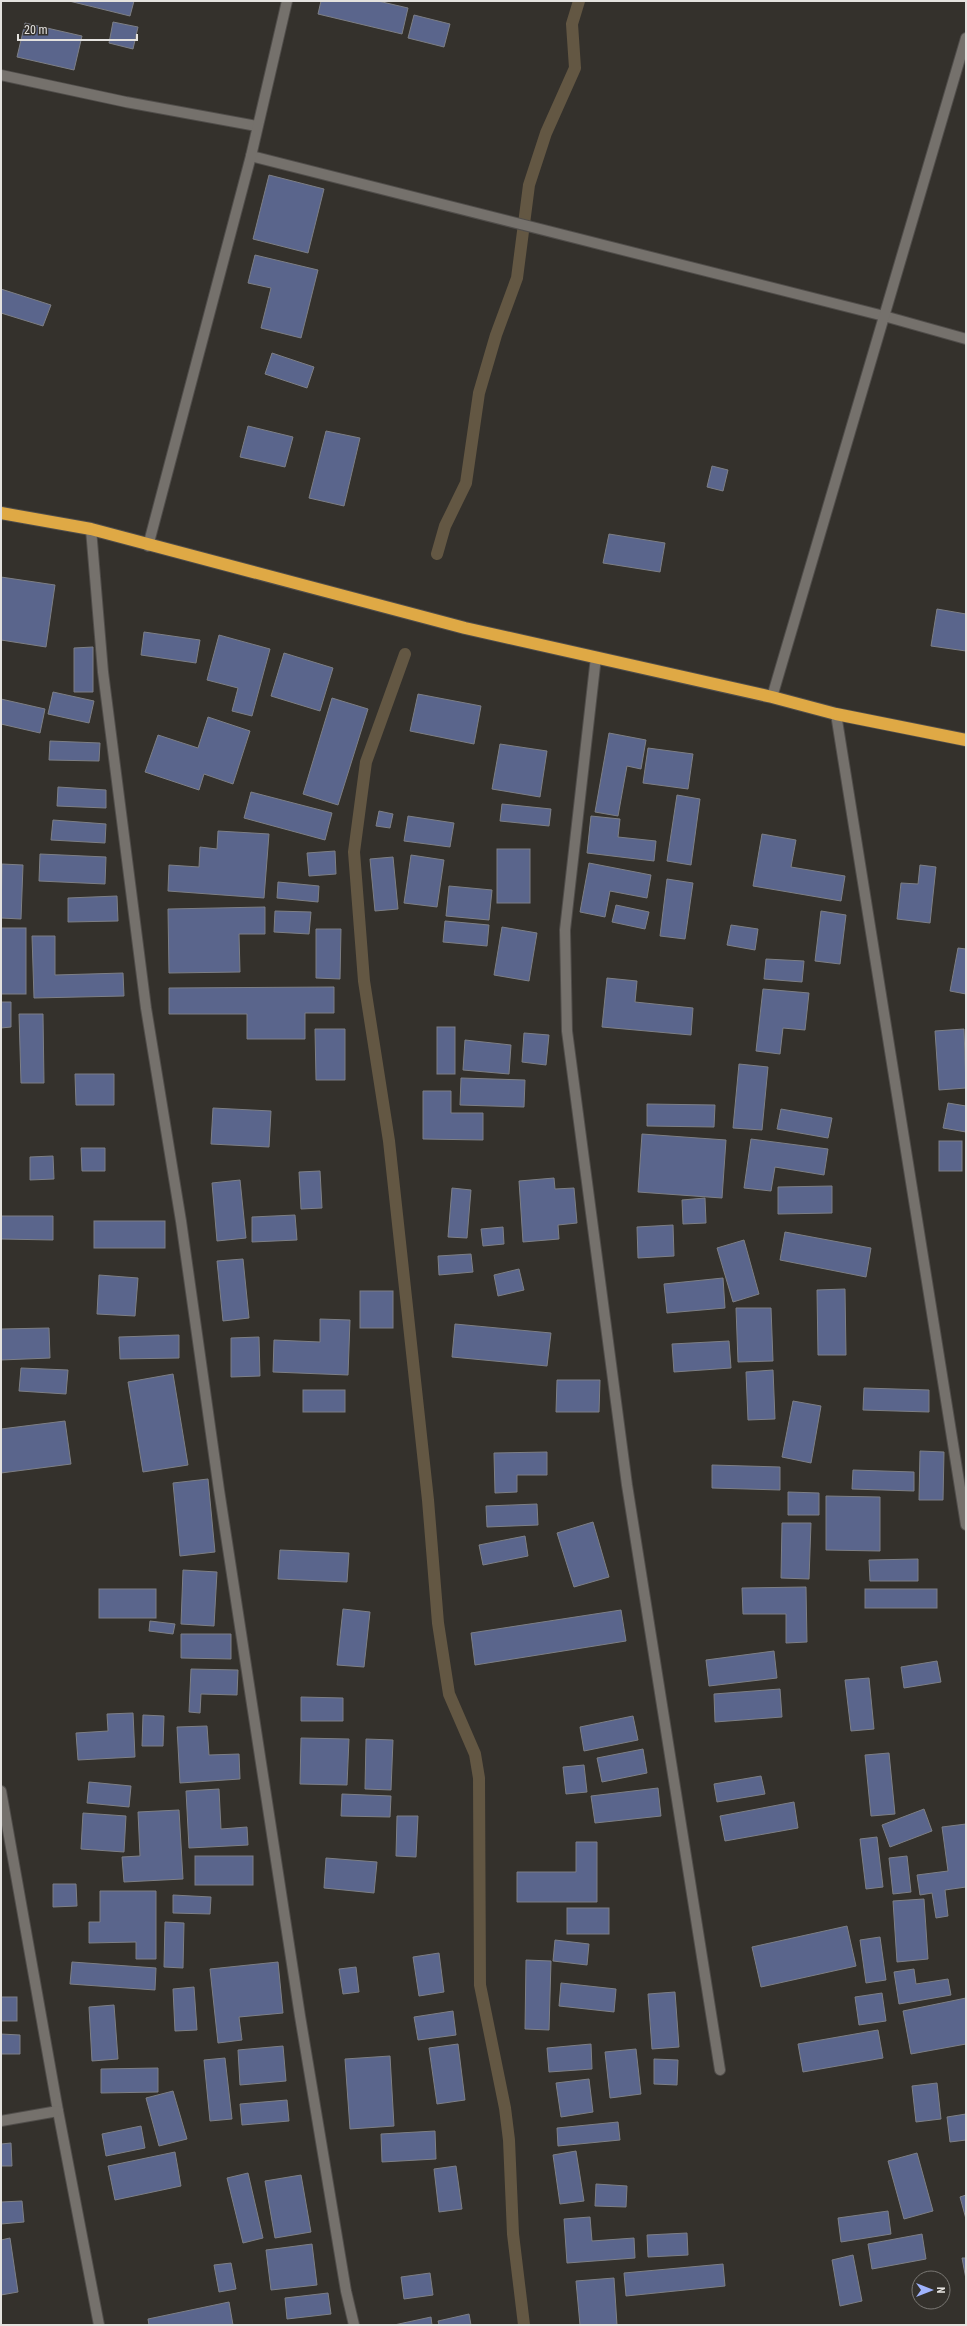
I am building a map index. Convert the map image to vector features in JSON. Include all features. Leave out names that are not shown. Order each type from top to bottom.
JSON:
[{"type":"highway","points":[[1,514],[91,530],[466,628],[772,697],[836,714],[966,740]]},
{"type":"street","points":[[148,546],[251,156],[287,1]]},
{"type":"street","points":[[772,697],[966,38]]},
{"type":"street","points":[[1,75],[126,102],[257,126]]},
{"type":"street","points":[[251,156],[884,316],[966,339]]},
{"type":"street","points":[[91,530],[103,672],[146,1008],[181,1221],[219,1490],[300,2016],[346,2291],[354,2325]]},
{"type":"street","points":[[596,657],[565,930],[567,1031],[627,1485],[720,2070]]},
{"type":"street","points":[[836,714],[966,1525]]},
{"type":"street","points":[[1,1791],[58,2111],[99,2325]]},
{"type":"street","points":[[1,2121],[58,2111]]},
{"type":"building","points":[[69,1],[134,1],[130,16]]},
{"type":"building","points":[[321,1],[378,1],[408,8],[402,34],[318,14]]},
{"type":"building","points":[[414,15],[450,24],[444,47],[408,38]]},
{"type":"building","points":[[113,22],[138,27],[133,49],[109,43]]},
{"type":"building","points":[[25,23],[82,36],[74,70],[17,57]]},
{"type":"building","points":[[269,175],[324,189],[308,253],[253,239]]},
{"type":"building","points":[[255,255],[318,270],[301,338],[261,328],[271,288],[248,283]]},
{"type":"building","points":[[1,289],[51,305],[43,326],[1,313]]},
{"type":"building","points":[[272,353],[314,367],[307,388],[265,374]]},
{"type":"building","points":[[248,426],[293,437],[285,467],[240,457]]},
{"type":"building","points":[[326,431],[360,438],[344,506],[309,498]]},
{"type":"building","points":[[712,466],[728,470],[723,491],[707,487]]},
{"type":"building","points":[[609,534],[665,543],[660,572],[603,563]]},
{"type":"building","points":[[1,577],[55,585],[46,647],[1,640]]},
{"type":"building","points":[[937,609],[966,614],[966,651],[931,646]]},
{"type":"building","points":[[144,632],[200,640],[196,663],[141,655]]},
{"type":"building","points":[[219,635],[270,649],[252,716],[232,711],[238,688],[207,680]]},
{"type":"building","points":[[93,647],[93,692],[74,692],[74,648]]},
{"type":"building","points":[[284,653],[333,668],[320,711],[271,696]]},
{"type":"building","points":[[53,692],[94,701],[89,723],[48,714]]},
{"type":"building","points":[[418,694],[481,706],[474,744],[410,731]]},
{"type":"building","points":[[332,698],[368,709],[338,805],[303,794]]},
{"type":"building","points":[[1,699],[45,709],[40,733],[1,724]]},
{"type":"building","points":[[208,717],[250,731],[233,784],[204,774],[199,790],[145,772],[158,735],[198,748]]},
{"type":"building","points":[[609,733],[646,740],[641,769],[627,766],[618,816],[595,812]]},
{"type":"building","points":[[50,741],[100,743],[99,761],[49,760]]},
{"type":"building","points":[[500,744],[547,751],[540,797],[492,789]]},
{"type":"building","points":[[648,748],[693,754],[688,789],[643,783]]},
{"type":"building","points":[[58,787],[106,790],[106,808],[57,806]]},
{"type":"building","points":[[251,792],[332,813],[325,840],[244,818]]},
{"type":"building","points":[[677,795],[700,799],[691,865],[667,861]]},
{"type":"building","points":[[502,804],[551,809],[549,826],[500,821]]},
{"type":"building","points":[[379,811],[393,814],[390,828],[376,826]]},
{"type":"building","points":[[408,816],[454,823],[450,847],[404,841]]},
{"type":"building","points":[[591,816],[620,819],[618,837],[656,841],[654,861],[587,853]]},
{"type":"building","points":[[53,820],[106,824],[105,843],[51,840]]},
{"type":"building","points":[[218,831],[269,834],[264,898],[168,891],[169,865],[199,867],[200,847],[217,849]]},
{"type":"building","points":[[762,834],[796,840],[791,867],[845,876],[841,901],[753,886]]},
{"type":"building","points":[[497,849],[530,849],[530,903],[497,903]]},
{"type":"building","points":[[335,851],[336,874],[309,876],[307,853]]},
{"type":"building","points":[[40,854],[106,857],[105,884],[39,881]]},
{"type":"building","points":[[411,855],[444,860],[437,907],[404,903]]},
{"type":"building","points":[[393,857],[398,909],[375,911],[370,859]]},
{"type":"building","points":[[589,863],[651,875],[647,898],[610,891],[605,917],[580,912]]},
{"type":"building","points":[[2,864],[23,865],[21,919],[1,918]]},
{"type":"building","points":[[920,865],[936,867],[930,923],[897,919],[901,883],[918,884]]},
{"type":"building","points":[[667,879],[693,883],[685,939],[660,936]]},
{"type":"building","points":[[278,882],[319,886],[318,902],[277,898]]},
{"type":"building","points":[[449,886],[492,890],[489,920],[446,916]]},
{"type":"building","points":[[117,896],[118,921],[68,922],[68,898]]},
{"type":"building","points":[[616,905],[649,912],[645,929],[612,922]]},
{"type":"building","points":[[265,907],[265,934],[239,934],[240,972],[169,973],[168,909]]},
{"type":"building","points":[[275,911],[311,912],[309,934],[274,932]]},
{"type":"building","points":[[821,911],[846,915],[840,964],[815,961]]},
{"type":"building","points":[[445,921],[489,925],[487,946],[443,942]]},
{"type":"building","points":[[731,925],[758,929],[755,950],[727,945]]},
{"type":"building","points":[[502,927],[537,933],[529,981],[494,975]]},
{"type":"building","points":[[1,928],[26,928],[26,994],[1,994]]},
{"type":"building","points":[[316,929],[341,929],[340,979],[316,978]]},
{"type":"building","points":[[32,936],[55,936],[55,975],[123,973],[124,996],[34,998]]},
{"type":"building","points":[[958,948],[966,949],[966,994],[950,991]]},
{"type":"building","points":[[766,959],[804,961],[802,982],[764,979]]},
{"type":"building","points":[[607,978],[637,981],[635,1002],[693,1008],[691,1035],[602,1027]]},
{"type":"building","points":[[334,987],[334,1013],[305,1013],[305,1039],[247,1039],[247,1014],[169,1014],[169,988]]},
{"type":"building","points":[[763,989],[809,993],[805,1030],[783,1028],[780,1054],[756,1051]]},
{"type":"building","points":[[1,1002],[11,1002],[11,1027],[1,1028]]},
{"type":"building","points":[[19,1014],[43,1014],[44,1083],[21,1083]]},
{"type":"building","points":[[437,1027],[455,1027],[455,1074],[437,1074]]},
{"type":"building","points":[[315,1029],[345,1029],[345,1080],[316,1080]]},
{"type":"building","points":[[964,1029],[966,1088],[939,1090],[935,1031]]},
{"type":"building","points":[[524,1033],[549,1035],[546,1065],[522,1062]]},
{"type":"building","points":[[465,1040],[511,1045],[509,1074],[463,1070]]},
{"type":"building","points":[[739,1064],[768,1067],[762,1130],[733,1128]]},
{"type":"building","points":[[75,1074],[114,1074],[114,1105],[76,1105]]},
{"type":"building","points":[[461,1078],[525,1080],[524,1107],[460,1105]]},
{"type":"building","points":[[423,1091],[451,1091],[451,1113],[483,1113],[483,1140],[423,1139]]},
{"type":"building","points":[[948,1103],[966,1106],[966,1132],[943,1128]]},
{"type":"building","points":[[647,1104],[715,1105],[714,1127],[647,1126]]},
{"type":"building","points":[[213,1108],[271,1111],[269,1147],[211,1144]]},
{"type":"building","points":[[781,1109],[832,1118],[828,1138],[777,1129]]},
{"type":"building","points":[[642,1134],[726,1140],[722,1198],[638,1192]]},
{"type":"building","points":[[751,1139],[828,1149],[824,1175],[775,1167],[771,1191],[744,1188]]},
{"type":"building","points":[[939,1141],[962,1141],[962,1171],[939,1171]]},
{"type":"building","points":[[81,1148],[105,1148],[105,1171],[82,1171]]},
{"type":"building","points":[[53,1156],[54,1179],[30,1180],[30,1157]]},
{"type":"building","points":[[320,1171],[322,1208],[301,1209],[299,1172]]},
{"type":"building","points":[[554,1178],[555,1189],[574,1188],[577,1223],[558,1225],[559,1239],[523,1242],[519,1181]]},
{"type":"building","points":[[240,1180],[246,1238],[217,1241],[212,1183]]},
{"type":"building","points":[[832,1186],[832,1213],[778,1214],[778,1187]]},
{"type":"building","points":[[452,1188],[471,1190],[467,1238],[448,1237]]},
{"type":"building","points":[[705,1198],[706,1223],[683,1224],[682,1200]]},
{"type":"building","points":[[295,1215],[297,1240],[252,1242],[252,1217]]},
{"type":"building","points":[[1,1216],[53,1216],[53,1240],[1,1239]]},
{"type":"building","points":[[94,1221],[165,1221],[165,1248],[94,1248]]},
{"type":"building","points":[[673,1225],[674,1256],[638,1258],[637,1227]]},
{"type":"building","points":[[503,1227],[504,1244],[483,1246],[481,1229]]},
{"type":"building","points":[[785,1232],[871,1248],[866,1277],[780,1260]]},
{"type":"building","points":[[744,1240],[759,1294],[733,1302],[717,1248]]},
{"type":"building","points":[[471,1254],[473,1272],[439,1275],[438,1256]]},
{"type":"building","points":[[243,1259],[249,1318],[223,1321],[217,1261]]},
{"type":"building","points":[[519,1269],[524,1290],[498,1296],[494,1275]]},
{"type":"building","points":[[99,1275],[138,1278],[135,1316],[97,1314]]},
{"type":"building","points":[[723,1278],[725,1308],[667,1313],[664,1284]]},
{"type":"building","points":[[845,1289],[846,1355],[818,1355],[817,1290]]},
{"type":"building","points":[[360,1291],[393,1291],[393,1328],[360,1328]]},
{"type":"building","points":[[736,1308],[771,1308],[773,1361],[738,1362]]},
{"type":"building","points":[[320,1319],[350,1320],[348,1375],[273,1372],[274,1340],[320,1342]]},
{"type":"building","points":[[455,1324],[551,1333],[547,1366],[452,1357]]},
{"type":"building","points":[[49,1328],[50,1358],[1,1360],[1,1329]]},
{"type":"building","points":[[179,1335],[179,1358],[120,1359],[119,1337]]},
{"type":"building","points":[[259,1337],[260,1376],[231,1377],[231,1338]]},
{"type":"building","points":[[729,1341],[731,1368],[674,1372],[672,1344]]},
{"type":"building","points":[[21,1368],[68,1370],[66,1394],[19,1391]]},
{"type":"building","points":[[773,1370],[775,1419],[748,1420],[746,1372]]},
{"type":"building","points":[[173,1374],[188,1465],[143,1472],[128,1382]]},
{"type":"building","points":[[557,1380],[600,1380],[599,1412],[556,1412]]},
{"type":"building","points":[[864,1388],[929,1390],[929,1412],[863,1410]]},
{"type":"building","points":[[303,1390],[345,1390],[345,1412],[303,1412]]},
{"type":"building","points":[[793,1401],[821,1406],[811,1463],[782,1457]]},
{"type":"building","points":[[65,1421],[71,1464],[1,1473],[1,1429]]},
{"type":"building","points":[[920,1451],[944,1452],[943,1500],[919,1500]]},
{"type":"building","points":[[547,1452],[547,1475],[517,1475],[517,1492],[495,1493],[494,1453]]},
{"type":"building","points":[[712,1465],[780,1467],[780,1490],[712,1488]]},
{"type":"building","points":[[853,1470],[914,1472],[914,1491],[852,1489]]},
{"type":"building","points":[[208,1479],[215,1552],[180,1556],[173,1483]]},
{"type":"building","points":[[788,1492],[819,1493],[819,1515],[788,1515]]},
{"type":"building","points":[[826,1496],[880,1497],[880,1551],[826,1550]]},
{"type":"building","points":[[537,1504],[538,1525],[487,1527],[486,1506]]},
{"type":"building","points":[[593,1522],[609,1577],[574,1587],[557,1533]]},
{"type":"building","points":[[782,1523],[811,1523],[809,1579],[781,1578]]},
{"type":"building","points":[[525,1536],[528,1556],[483,1565],[479,1545]]},
{"type":"building","points":[[280,1550],[349,1553],[347,1582],[278,1579]]},
{"type":"building","points":[[918,1559],[918,1581],[870,1581],[869,1560]]},
{"type":"building","points":[[183,1570],[217,1572],[214,1626],[181,1624]]},
{"type":"building","points":[[806,1587],[807,1642],[786,1643],[786,1614],[743,1614],[742,1588]]},
{"type":"building","points":[[99,1589],[156,1589],[156,1618],[99,1618]]},
{"type":"building","points":[[865,1589],[937,1589],[937,1608],[865,1608]]},
{"type":"building","points":[[343,1609],[370,1612],[364,1667],[337,1665]]},
{"type":"building","points":[[621,1610],[626,1641],[475,1665],[471,1633]]},
{"type":"building","points":[[150,1621],[175,1624],[173,1634],[149,1631]]},
{"type":"building","points":[[181,1634],[231,1634],[231,1659],[181,1658]]},
{"type":"building","points":[[774,1651],[777,1678],[709,1686],[706,1660]]},
{"type":"building","points":[[937,1661],[941,1682],[904,1688],[901,1667]]},
{"type":"building","points":[[191,1669],[238,1670],[237,1695],[201,1694],[200,1713],[189,1712]]},
{"type":"building","points":[[869,1678],[874,1729],[851,1731],[845,1680]]},
{"type":"building","points":[[780,1689],[782,1717],[715,1722],[714,1694]]},
{"type":"building","points":[[301,1697],[343,1698],[343,1721],[301,1721]]},
{"type":"building","points":[[133,1713],[135,1757],[78,1760],[76,1733],[108,1731],[107,1714]]},
{"type":"building","points":[[143,1715],[164,1716],[163,1746],[142,1746]]},
{"type":"building","points":[[633,1716],[638,1740],[584,1751],[580,1727]]},
{"type":"building","points":[[207,1726],[209,1755],[239,1754],[240,1779],[180,1783],[177,1727]]},
{"type":"building","points":[[301,1738],[349,1739],[347,1785],[300,1784]]},
{"type":"building","points":[[366,1739],[393,1740],[391,1790],[365,1789]]},
{"type":"building","points":[[643,1749],[647,1773],[602,1782],[597,1758]]},
{"type":"building","points":[[889,1753],[895,1814],[871,1816],[865,1755]]},
{"type":"building","points":[[584,1765],[587,1792],[566,1794],[563,1767]]},
{"type":"building","points":[[761,1776],[765,1794],[717,1802],[714,1784]]},
{"type":"building","points":[[89,1782],[131,1786],[129,1807],[87,1803]]},
{"type":"building","points":[[658,1788],[661,1816],[595,1823],[591,1796]]},
{"type":"building","points":[[219,1789],[221,1829],[247,1827],[248,1845],[189,1848],[186,1791]]},
{"type":"building","points":[[342,1794],[391,1796],[390,1817],[341,1816]]},
{"type":"building","points":[[794,1802],[798,1828],[725,1841],[720,1816]]},
{"type":"building","points":[[924,1809],[932,1831],[890,1847],[882,1825]]},
{"type":"building","points":[[179,1810],[183,1879],[124,1882],[122,1857],[140,1856],[138,1812]]},
{"type":"building","points":[[83,1813],[126,1816],[124,1852],[81,1849]]},
{"type":"building","points":[[397,1816],[418,1816],[416,1857],[396,1856]]},
{"type":"building","points":[[966,1824],[966,1887],[945,1890],[948,1916],[936,1918],[932,1893],[920,1895],[917,1875],[948,1871],[942,1827]]},
{"type":"building","points":[[877,1837],[883,1887],[866,1889],[860,1839]]},
{"type":"building","points":[[576,1842],[597,1842],[597,1902],[517,1902],[517,1872],[576,1872]]},
{"type":"building","points":[[195,1856],[253,1856],[253,1885],[195,1885]]},
{"type":"building","points":[[907,1856],[911,1892],[893,1894],[889,1858]]},
{"type":"building","points":[[326,1858],[377,1862],[374,1893],[324,1888]]},
{"type":"building","points":[[53,1884],[76,1884],[77,1906],[53,1907]]},
{"type":"building","points":[[100,1891],[156,1891],[156,1959],[136,1959],[136,1942],[89,1943],[89,1922],[100,1922]]},
{"type":"building","points":[[173,1895],[211,1897],[210,1914],[173,1913]]},
{"type":"building","points":[[924,1899],[928,1959],[897,1962],[893,1901]]},
{"type":"building","points":[[567,1908],[609,1908],[609,1934],[567,1934]]},
{"type":"building","points":[[165,1922],[184,1923],[183,1968],[164,1967]]},
{"type":"building","points":[[847,1926],[856,1966],[761,1987],[752,1947]]},
{"type":"building","points":[[880,1937],[886,1980],[866,1983],[860,1940]]},
{"type":"building","points":[[555,1940],[589,1944],[587,1965],[553,1961]]},
{"type":"building","points":[[439,1953],[444,1992],[419,1996],[413,1957]]},
{"type":"building","points":[[526,1960],[551,1961],[549,2030],[525,2029]]},
{"type":"building","points":[[72,1962],[156,1968],[155,1990],[70,1984]]},
{"type":"building","points":[[278,1962],[283,2013],[239,2017],[242,2040],[218,2043],[210,1969]]},
{"type":"building","points":[[356,1967],[359,1992],[343,1994],[339,1969]]},
{"type":"building","points":[[914,1969],[916,1984],[948,1979],[951,1995],[899,2004],[894,1972]]},
{"type":"building","points":[[561,1983],[616,1989],[614,2012],[559,2006]]},
{"type":"building","points":[[194,1987],[197,2030],[175,2031],[173,1989]]},
{"type":"building","points":[[675,1992],[679,2047],[652,2049],[648,1994]]},
{"type":"building","points":[[882,1993],[886,2021],[859,2025],[855,1997]]},
{"type":"building","points":[[1,1997],[17,1997],[17,2021],[1,2021]]},
{"type":"building","points":[[966,1998],[966,2044],[911,2054],[903,2011]]},
{"type":"building","points":[[114,2005],[118,2059],[92,2061],[89,2007]]},
{"type":"building","points":[[453,2011],[456,2035],[418,2040],[414,2017]]},
{"type":"building","points":[[878,2030],[883,2058],[803,2072],[798,2044]]},
{"type":"building","points":[[1,2034],[20,2035],[20,2054],[1,2054]]},
{"type":"building","points":[[458,2044],[465,2100],[437,2104],[429,2048]]},
{"type":"building","points":[[591,2044],[592,2069],[549,2072],[547,2048]]},
{"type":"building","points":[[283,2046],[286,2081],[240,2085],[238,2050]]},
{"type":"building","points":[[636,2049],[641,2094],[610,2098],[605,2052]]},
{"type":"building","points":[[390,2056],[394,2126],[350,2129],[345,2059]]},
{"type":"building","points":[[225,2058],[232,2119],[210,2121],[204,2060]]},
{"type":"building","points":[[654,2059],[678,2060],[677,2085],[654,2084]]},
{"type":"building","points":[[158,2068],[158,2092],[101,2093],[101,2069]]},
{"type":"building","points":[[589,2079],[593,2112],[561,2117],[556,2083]]},
{"type":"building","points":[[937,2083],[941,2119],[916,2122],[912,2086]]},
{"type":"building","points":[[173,2091],[187,2139],[159,2146],[146,2098]]},
{"type":"building","points":[[287,2100],[289,2121],[242,2125],[240,2104]]},
{"type":"building","points":[[966,2114],[966,2140],[950,2142],[947,2117]]},
{"type":"building","points":[[618,2122],[620,2140],[558,2146],[557,2128]]},
{"type":"building","points":[[141,2126],[145,2148],[106,2156],[102,2134]]},
{"type":"building","points":[[435,2131],[436,2159],[382,2162],[381,2134]]},
{"type":"building","points":[[11,2143],[12,2166],[1,2166],[1,2144]]},
{"type":"building","points":[[576,2151],[584,2201],[560,2204],[553,2155]]},
{"type":"building","points":[[175,2152],[181,2186],[115,2200],[108,2166]]},
{"type":"building","points":[[917,2153],[933,2211],[904,2219],[888,2161]]},
{"type":"building","points":[[456,2166],[462,2209],[439,2212],[434,2169]]},
{"type":"building","points":[[248,2173],[263,2238],[243,2243],[227,2178]]},
{"type":"building","points":[[301,2175],[311,2232],[275,2238],[265,2181]]},
{"type":"building","points":[[596,2184],[627,2186],[626,2207],[595,2206]]},
{"type":"building","points":[[966,2195],[966,2219],[960,2197]]},
{"type":"building","points":[[22,2201],[24,2222],[1,2224],[1,2202]]},
{"type":"building","points":[[888,2211],[891,2234],[841,2242],[838,2218]]},
{"type":"building","points":[[590,2217],[592,2241],[634,2238],[635,2258],[567,2263],[564,2219]]},
{"type":"building","points":[[687,2233],[688,2255],[648,2257],[647,2235]]},
{"type":"building","points":[[922,2234],[926,2259],[872,2269],[868,2244]]},
{"type":"building","points":[[10,2238],[18,2292],[1,2295],[1,2240]]},
{"type":"building","points":[[312,2244],[317,2285],[271,2290],[266,2250]]},
{"type":"building","points":[[853,2255],[862,2301],[840,2306],[832,2260]]},
{"type":"building","points":[[962,2258],[966,2258],[966,2279]]},
{"type":"building","points":[[231,2263],[236,2289],[219,2292],[214,2265]]},
{"type":"building","points":[[723,2264],[725,2286],[626,2296],[624,2273]]},
{"type":"building","points":[[430,2273],[433,2295],[404,2299],[401,2277]]},
{"type":"building","points":[[614,2278],[617,2325],[580,2325],[576,2281]]},
{"type":"building","points":[[328,2293],[331,2314],[287,2319],[285,2298]]},
{"type":"building","points":[[229,2302],[233,2325],[149,2325],[148,2319]]},
{"type":"building","points":[[469,2314],[471,2325],[439,2325],[438,2321]]},
{"type":"building","points":[[431,2317],[432,2325],[394,2325]]},
{"type":"waterway","points":[[437,554],[445,526],[466,483],[479,393],[496,335],[517,278],[529,185],[546,133],[575,68],[572,24],[579,1]]},
{"type":"waterway","points":[[405,654],[366,762],[354,852],[364,981],[389,1141],[428,1500],[438,1623],[449,1694],[475,1754],[479,1778],[480,1985],[505,2108],[509,2140],[513,2234],[524,2325]]}]
